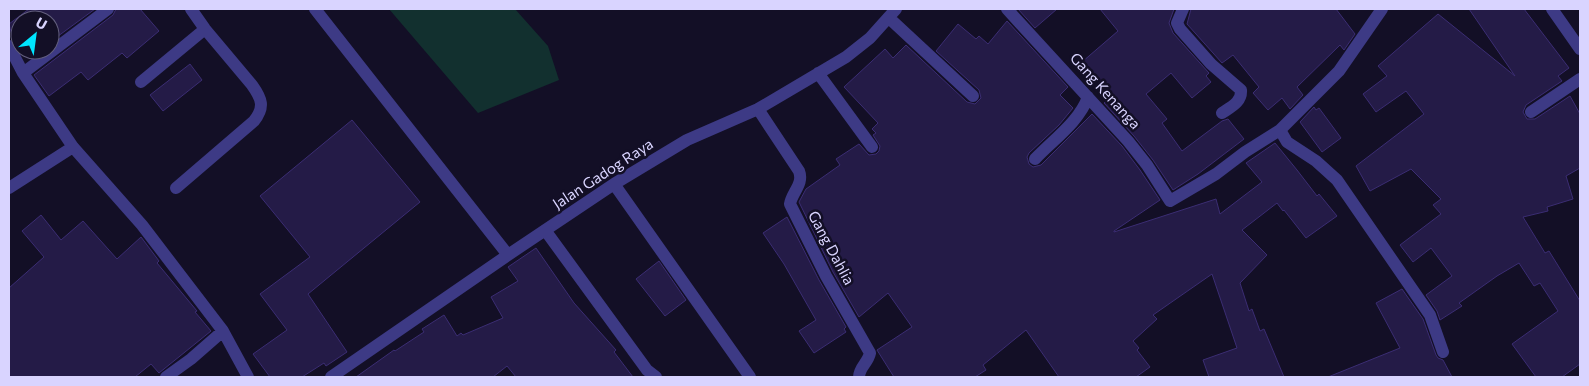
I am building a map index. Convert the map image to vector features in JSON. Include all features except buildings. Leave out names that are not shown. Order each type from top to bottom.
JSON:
[{"type":"street","points":[[23,73],[108,9]]},
{"type":"street","points":[[176,188],[254,121],[260,114],[262,106],[259,95],[252,85],[205,29],[191,9]]},
{"type":"street","points":[[315,9],[508,255]]},
{"type":"street","name":"Gang Kenanga","points":[[1007,9],[1128,141],[1147,165],[1170,201],[1216,174],[1245,152],[1280,130]]},
{"type":"street","points":[[1182,9],[1177,23],[1180,29],[1212,64],[1242,90],[1239,101],[1222,113]]},
{"type":"street","points":[[1382,9],[1339,71],[1280,130],[1287,142],[1316,161],[1337,180],[1430,315],[1442,352]]},
{"type":"street","points":[[1552,9],[1580,49]]},
{"type":"street","points":[[893,13],[974,96]]},
{"type":"street","name":"Jalan Gadog Raya","points":[[331,377],[614,184],[687,140],[758,109],[846,57],[870,38],[893,13]]},
{"type":"street","points":[[141,82],[205,29]]},
{"type":"street","points":[[9,46],[23,73],[73,147],[142,225],[222,331],[248,377]]},
{"type":"street","points":[[818,73],[872,147]]},
{"type":"street","points":[[1531,112],[1580,78]]},
{"type":"street","points":[[1035,159],[1073,122],[1088,97]]},
{"type":"street","name":"Gang Dahlia","points":[[758,109],[802,177],[801,183],[791,197],[790,204],[826,276],[870,353],[860,370],[859,377]]},
{"type":"street","points":[[9,188],[73,147]]},
{"type":"street","points":[[614,184],[750,377]]},
{"type":"street","points":[[545,230],[647,370],[656,377]]},
{"type":"street","points":[[166,377],[191,359],[222,331]]},
{"type":"green space","points":[[389,9],[515,9],[548,46],[559,80],[478,113]]}]
